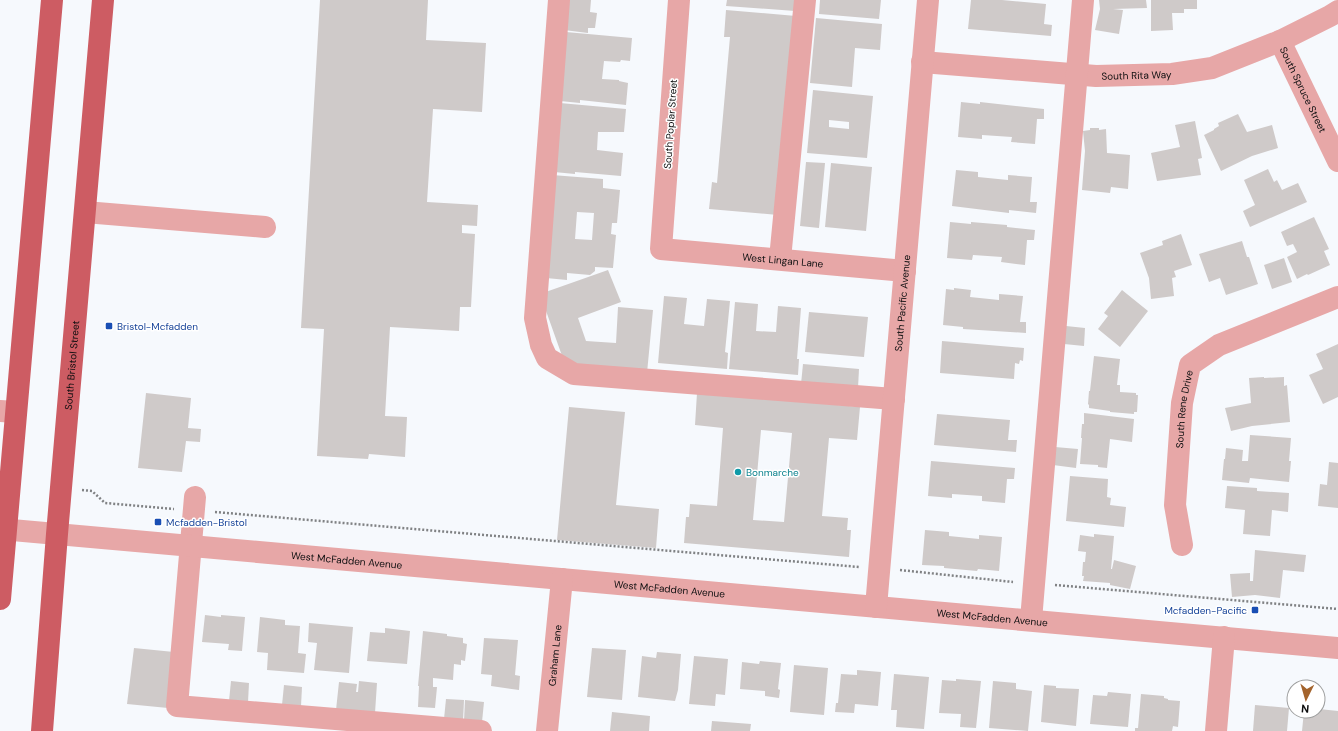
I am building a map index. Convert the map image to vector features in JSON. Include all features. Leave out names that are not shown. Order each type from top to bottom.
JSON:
[{"type":"main road","points":[[0,599],[8,411],[52,0]]},
{"type":"main road","name":"South Bristol Street","points":[[42,731],[57,534],[103,0]]},
{"type":"street","points":[[559,0],[535,318],[541,346],[547,358],[574,374],[894,399]]},
{"type":"street","name":"South Poplar Street","points":[[661,249],[679,0]]},
{"type":"street","points":[[780,259],[806,0]]},
{"type":"street","name":"South Pacific Avenue","points":[[876,607],[928,0]]},
{"type":"street","points":[[1031,620],[1083,0]]},
{"type":"street","name":"South Rita Way","points":[[922,62],[1096,76],[1172,74],[1212,68],[1280,41],[1338,11]]},
{"type":"street","name":"South Spruce Street","points":[[1280,41],[1338,161]]},
{"type":"street","points":[[85,212],[265,228]]},
{"type":"street","name":"West Lingan Lane","points":[[661,249],[905,271]]},
{"type":"street","name":"South Rene Drive","points":[[1182,545],[1174,505],[1182,403],[1190,365],[1219,345],[1338,296]]},
{"type":"street","points":[[194,504],[177,706],[481,731]]},
{"type":"street","name":"West McFadden Avenue","points":[[3,529],[1338,648]]},
{"type":"street","name":"Graham Lane","points":[[547,731],[562,579]]},
{"type":"street","points":[[1216,731],[1224,637]]},
{"type":"path","points":[[61,488],[92,491],[105,503],[194,504],[879,568],[1034,584],[1338,609]]},
{"type":"building","points":[[320,0],[428,0],[426,40],[486,43],[482,112],[433,109],[427,202],[478,205],[477,226],[462,225],[462,233],[475,234],[471,307],[460,307],[459,331],[390,327],[385,416],[407,417],[405,457],[369,454],[368,459],[317,456],[324,329],[301,328]]},
{"type":"building","points":[[567,0],[591,0],[590,12],[597,13],[595,28],[588,28],[588,33],[564,30]]},
{"type":"building","points":[[727,0],[796,0],[795,11],[726,6]]},
{"type":"building","points":[[820,0],[881,0],[879,19],[819,14]]},
{"type":"building","points":[[971,0],[1002,0],[1046,4],[1044,24],[1052,25],[1051,36],[968,29]]},
{"type":"building","points":[[1099,0],[1146,0],[1147,8],[1113,9],[1123,10],[1119,34],[1095,30],[1100,9]]},
{"type":"building","points":[[1151,0],[1197,0],[1197,9],[1184,9],[1184,13],[1172,13],[1173,30],[1151,31]]},
{"type":"building","points":[[726,10],[796,16],[778,215],[709,209],[712,182],[717,183],[730,37],[724,37]]},
{"type":"building","points":[[816,18],[882,24],[880,50],[855,48],[852,87],[810,83]]},
{"type":"building","points":[[566,32],[632,38],[630,61],[604,61],[602,79],[619,80],[628,83],[626,105],[580,100],[580,103],[560,101]]},
{"type":"building","points":[[813,90],[873,96],[867,158],[807,153]],"holes":[[[829,120],[849,122],[849,129],[829,127]]]},
{"type":"building","points":[[961,102],[980,104],[980,102],[1044,109],[1044,119],[1037,119],[1035,144],[1011,142],[1012,137],[982,135],[982,139],[958,137]]},
{"type":"building","points":[[560,103],[626,109],[624,132],[598,132],[597,150],[623,153],[621,176],[575,172],[575,174],[554,172]]},
{"type":"building","points":[[1238,114],[1247,132],[1272,125],[1278,148],[1252,156],[1221,171],[1204,135],[1219,126],[1218,123]]},
{"type":"building","points":[[1195,121],[1202,158],[1198,159],[1201,175],[1157,181],[1151,153],[1180,147],[1175,125]]},
{"type":"building","points":[[1090,128],[1099,128],[1099,130],[1106,129],[1107,153],[1130,155],[1128,189],[1111,187],[1110,193],[1082,190],[1085,151],[1083,131],[1090,130]]},
{"type":"building","points":[[806,162],[825,163],[819,228],[800,226]]},
{"type":"building","points":[[831,163],[872,167],[866,231],[825,227]]},
{"type":"building","points":[[1268,169],[1274,182],[1277,180],[1282,190],[1298,183],[1307,202],[1250,227],[1243,211],[1255,205],[1244,180]]},
{"type":"building","points":[[956,170],[978,172],[978,177],[1008,180],[1008,175],[1032,177],[1030,202],[1037,202],[1036,213],[1009,210],[1009,213],[952,206]]},
{"type":"building","points":[[552,175],[603,179],[603,188],[620,190],[617,223],[612,223],[611,234],[616,235],[613,268],[595,267],[595,271],[590,275],[567,273],[567,280],[546,278]],"holes":[[[577,212],[594,213],[592,240],[575,239]]]},
{"type":"building","points":[[1314,217],[1329,249],[1324,251],[1330,265],[1297,279],[1287,257],[1297,252],[1293,244],[1287,246],[1281,232]]},
{"type":"building","points":[[950,222],[1007,225],[1007,227],[1035,230],[1034,240],[1027,240],[1025,265],[1001,262],[1002,257],[973,255],[972,260],[947,258]]},
{"type":"building","points":[[1181,234],[1192,265],[1174,271],[1176,277],[1172,278],[1174,296],[1151,299],[1149,278],[1140,253],[1163,245],[1162,241]]},
{"type":"building","points":[[1242,241],[1258,284],[1226,295],[1220,278],[1209,282],[1199,254]]},
{"type":"building","points":[[1284,258],[1292,282],[1272,289],[1264,265]]},
{"type":"building","points":[[608,270],[621,302],[578,318],[586,341],[616,343],[618,307],[653,310],[647,373],[566,367],[540,294]]},
{"type":"building","points":[[954,288],[971,290],[970,297],[999,300],[999,294],[1023,296],[1020,322],[1026,322],[1026,333],[963,329],[963,327],[943,325],[946,289],[954,290]]},
{"type":"building","points":[[1122,290],[1148,311],[1120,347],[1098,329],[1108,316],[1104,313]]},
{"type":"building","points":[[664,296],[687,298],[684,324],[704,326],[707,299],[730,301],[725,352],[728,353],[727,369],[658,363]]},
{"type":"building","points":[[735,302],[758,304],[756,331],[776,332],[778,306],[801,308],[797,359],[799,359],[798,375],[729,369]]},
{"type":"building","points":[[809,312],[868,317],[864,357],[805,352]]},
{"type":"building","points":[[1066,326],[1085,328],[1084,346],[1064,344]]},
{"type":"building","points":[[942,341],[1024,348],[1023,361],[1020,360],[1019,364],[1015,363],[1014,379],[940,373]]},
{"type":"building","points":[[1338,344],[1338,397],[1323,404],[1309,375],[1323,369],[1316,354]]},
{"type":"building","points":[[1094,356],[1120,359],[1117,385],[1120,385],[1120,392],[1136,393],[1136,395],[1138,395],[1137,412],[1134,412],[1134,414],[1110,412],[1089,408],[1089,391]]},
{"type":"building","points":[[803,364],[859,369],[858,388],[801,384]]},
{"type":"building","points":[[1284,377],[1284,386],[1287,385],[1290,422],[1252,426],[1231,431],[1225,408],[1251,403],[1249,378]]},
{"type":"building","points":[[146,393],[191,398],[188,428],[201,429],[200,442],[186,441],[182,472],[138,468]]},
{"type":"building","name":"Bonmarche","points":[[697,393],[860,407],[857,440],[829,438],[822,516],[848,518],[847,530],[851,530],[849,557],[684,543],[686,517],[689,517],[690,504],[717,506],[723,428],[695,425]],"holes":[[[761,430],[792,433],[784,522],[753,520]]]},
{"type":"building","points":[[569,407],[625,412],[616,505],[659,509],[656,548],[557,540]]},
{"type":"building","points":[[1084,413],[1134,419],[1132,442],[1110,439],[1107,468],[1098,467],[1098,465],[1080,464]]},
{"type":"building","points":[[937,414],[1010,420],[1008,440],[1017,440],[1016,452],[934,445]]},
{"type":"building","points":[[1250,435],[1291,438],[1289,482],[1250,478],[1249,483],[1222,480],[1226,448],[1243,450],[1242,461],[1248,461]]},
{"type":"building","points":[[1055,447],[1078,449],[1076,468],[1053,465]]},
{"type":"building","points":[[931,461],[1015,468],[1014,479],[1007,479],[1005,503],[982,501],[982,496],[952,494],[952,498],[928,496]]},
{"type":"building","points":[[1329,462],[1338,463],[1338,508],[1318,506],[1320,484],[1327,485]]},
{"type":"building","points":[[1070,476],[1108,479],[1107,497],[1111,498],[1110,505],[1126,507],[1124,527],[1066,521]]},
{"type":"building","points":[[1227,486],[1257,488],[1257,491],[1289,493],[1288,512],[1272,510],[1270,536],[1243,534],[1245,510],[1225,508]]},
{"type":"building","points":[[925,530],[949,532],[949,536],[979,539],[979,535],[1002,537],[999,571],[978,569],[977,571],[944,568],[944,566],[922,565]]},
{"type":"building","points":[[1094,534],[1114,536],[1111,569],[1114,560],[1136,566],[1130,589],[1110,585],[1110,583],[1083,581],[1083,562],[1085,562],[1086,552],[1078,551],[1080,535],[1094,537]]},
{"type":"building","points":[[1255,550],[1306,555],[1304,572],[1283,570],[1280,598],[1255,595],[1232,597],[1230,574],[1250,573],[1250,581],[1253,581]]},
{"type":"building","points":[[205,615],[245,617],[242,651],[228,650],[229,644],[202,642]]},
{"type":"building","points":[[260,617],[285,620],[285,625],[300,626],[298,653],[306,654],[304,673],[267,670],[268,653],[257,652]]},
{"type":"building","points":[[309,623],[353,627],[349,673],[314,670],[317,643],[308,642]]},
{"type":"building","points":[[385,628],[410,631],[407,664],[367,661],[370,632],[385,633]]},
{"type":"building","points":[[423,631],[463,638],[463,643],[467,644],[465,661],[461,660],[461,665],[454,664],[453,680],[433,678],[433,687],[437,687],[435,708],[418,707],[418,686]]},
{"type":"building","points":[[484,638],[518,640],[515,675],[520,676],[519,690],[491,686],[492,675],[481,674]]},
{"type":"building","points":[[134,648],[174,652],[168,708],[127,704]]},
{"type":"building","points":[[592,648],[626,650],[622,700],[587,697]]},
{"type":"building","points":[[657,652],[681,654],[678,690],[675,701],[638,697],[642,656],[656,658]]},
{"type":"building","points":[[694,656],[728,659],[725,695],[716,694],[715,706],[689,704]]},
{"type":"building","points":[[760,661],[781,663],[778,689],[780,690],[779,698],[765,696],[765,691],[740,689],[742,662],[759,664]]},
{"type":"building","points":[[794,665],[828,668],[824,715],[790,712]]},
{"type":"building","points":[[857,670],[881,672],[878,706],[855,704],[854,713],[835,712],[836,703],[838,703],[841,674],[857,675]]},
{"type":"building","points":[[894,674],[929,677],[924,729],[896,727],[897,710],[891,710]]},
{"type":"building","points":[[956,679],[981,681],[976,728],[960,727],[961,714],[939,713],[942,680],[956,681]]},
{"type":"building","points":[[231,681],[249,683],[248,702],[229,701]]},
{"type":"building","points":[[359,681],[377,683],[375,713],[336,710],[339,682],[357,684],[356,692],[358,692]]},
{"type":"building","points":[[993,681],[1016,683],[1016,689],[1032,691],[1028,731],[989,728]]},
{"type":"building","points":[[284,685],[302,687],[301,706],[282,705]]},
{"type":"building","points":[[1044,685],[1056,686],[1056,688],[1079,689],[1076,726],[1041,722]]},
{"type":"building","points":[[1108,692],[1131,694],[1128,727],[1090,724],[1093,695],[1107,696]]},
{"type":"building","points":[[1141,694],[1164,696],[1164,698],[1168,700],[1180,701],[1178,727],[1173,726],[1172,731],[1135,731],[1135,728],[1138,728]]},
{"type":"building","points":[[446,699],[464,700],[463,721],[444,719]]},
{"type":"building","points":[[465,700],[484,702],[482,722],[464,721]]},
{"type":"building","points":[[1255,705],[1286,708],[1286,719],[1288,719],[1287,731],[1253,731]]},
{"type":"building","points":[[1326,710],[1338,711],[1338,731],[1302,731],[1303,719],[1326,719]]},
{"type":"building","points":[[612,712],[650,716],[649,731],[610,731]]},
{"type":"building","points":[[712,721],[751,724],[750,731],[711,731]]},
{"type":"place","name":"Bristol-Mcfadden","points":[[109,326]]},
{"type":"place","name":"Bonmarche","points":[[738,472]]},
{"type":"place","name":"Mcfadden-Bristol","points":[[158,522]]},
{"type":"place","name":"Mcfadden-Pacific","points":[[1255,610]]}]
